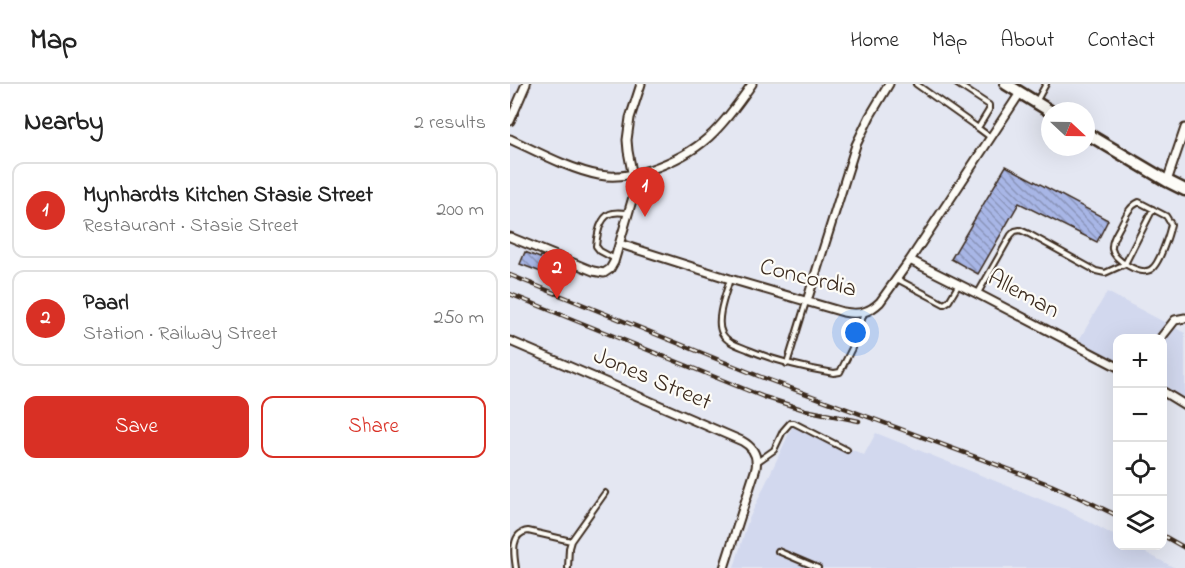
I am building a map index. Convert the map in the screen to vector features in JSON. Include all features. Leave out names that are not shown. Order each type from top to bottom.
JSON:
[{"type":"main road","points":[[1006,84],[1041,106]]},
{"type":"main road","points":[[1095,138],[1185,190]]},
{"type":"street","points":[[510,121],[526,84]]},
{"type":"street","points":[[510,237],[598,272],[607,272],[612,266],[620,244],[635,188],[627,152],[627,140],[630,118],[642,84]]},
{"type":"street","points":[[510,139],[589,173],[614,177],[633,174],[667,164],[698,147],[721,125],[752,84]]},
{"type":"street","points":[[807,301],[856,145],[889,84]]},
{"type":"street","name":"Concordia","points":[[620,244],[843,312],[864,313],[880,302],[897,279],[1020,93]]},
{"type":"street","points":[[1167,181],[1185,128]]},
{"type":"street","name":"Alleman","points":[[910,260],[1113,364]]},
{"type":"street","points":[[1164,334],[1175,320],[1185,318]]},
{"type":"street","name":"Jones Street","points":[[510,341],[742,441],[751,447],[757,463]]},
{"type":"street","points":[[1167,394],[1185,405]]},
{"type":"street","points":[[724,568],[757,463]]},
{"type":"lane","points":[[916,84],[990,138]]},
{"type":"lane","points":[[957,84],[989,105],[989,110],[978,128]]},
{"type":"lane","points":[[1036,103],[1046,84]]},
{"type":"lane","points":[[1139,202],[1166,216],[1171,224],[1169,234],[1152,268],[1147,271],[1125,264],[1116,257],[1112,247],[1123,221],[1139,202]]},
{"type":"lane","points":[[978,294],[1015,231],[1020,230],[1029,234],[1100,273],[1125,264],[1153,209]]},
{"type":"lane","points":[[615,258],[600,251],[596,246],[601,226],[606,216],[611,213],[629,213]]},
{"type":"lane","points":[[730,279],[720,320],[722,334],[732,343],[787,364],[834,374],[840,372],[854,344],[864,313]]},
{"type":"lane","points":[[897,279],[944,304],[949,301],[959,284]]},
{"type":"lane","points":[[787,364],[807,301]]},
{"type":"lane","points":[[757,463],[774,450],[783,431],[790,423],[847,450]]},
{"type":"lane","points":[[568,568],[571,541],[605,493]]},
{"type":"lane","points":[[516,568],[514,546],[522,531],[571,541]]},
{"type":"lane","points":[[778,551],[818,568]]},
{"type":"shaded area","points":[[1107,292],[1185,333],[1185,399],[1167,389],[1167,334],[1113,334],[1113,360],[1079,340]]},
{"type":"shaded area","points":[[794,423],[864,455],[876,433],[1067,510],[1113,535],[1113,550],[1141,550],[1175,568],[734,568],[748,521]]},
{"type":"building","points":[[1006,166],[1108,220],[1097,242],[1019,203],[978,274],[951,259]]},
{"type":"building","points":[[525,252],[552,260],[550,263],[566,269],[562,280],[520,264]]},
{"type":"railway","points":[[510,275],[761,377],[1051,485],[1113,514]]},
{"type":"railway","points":[[510,294],[764,397],[805,410],[859,421]]},
{"type":"railway","points":[[1167,538],[1185,548]]},
{"type":"place","name":"Mynhardts Kitchen Stasie Street","points":[[645,217]]},
{"type":"place","name":"Paarl","points":[[557,299]]}]
